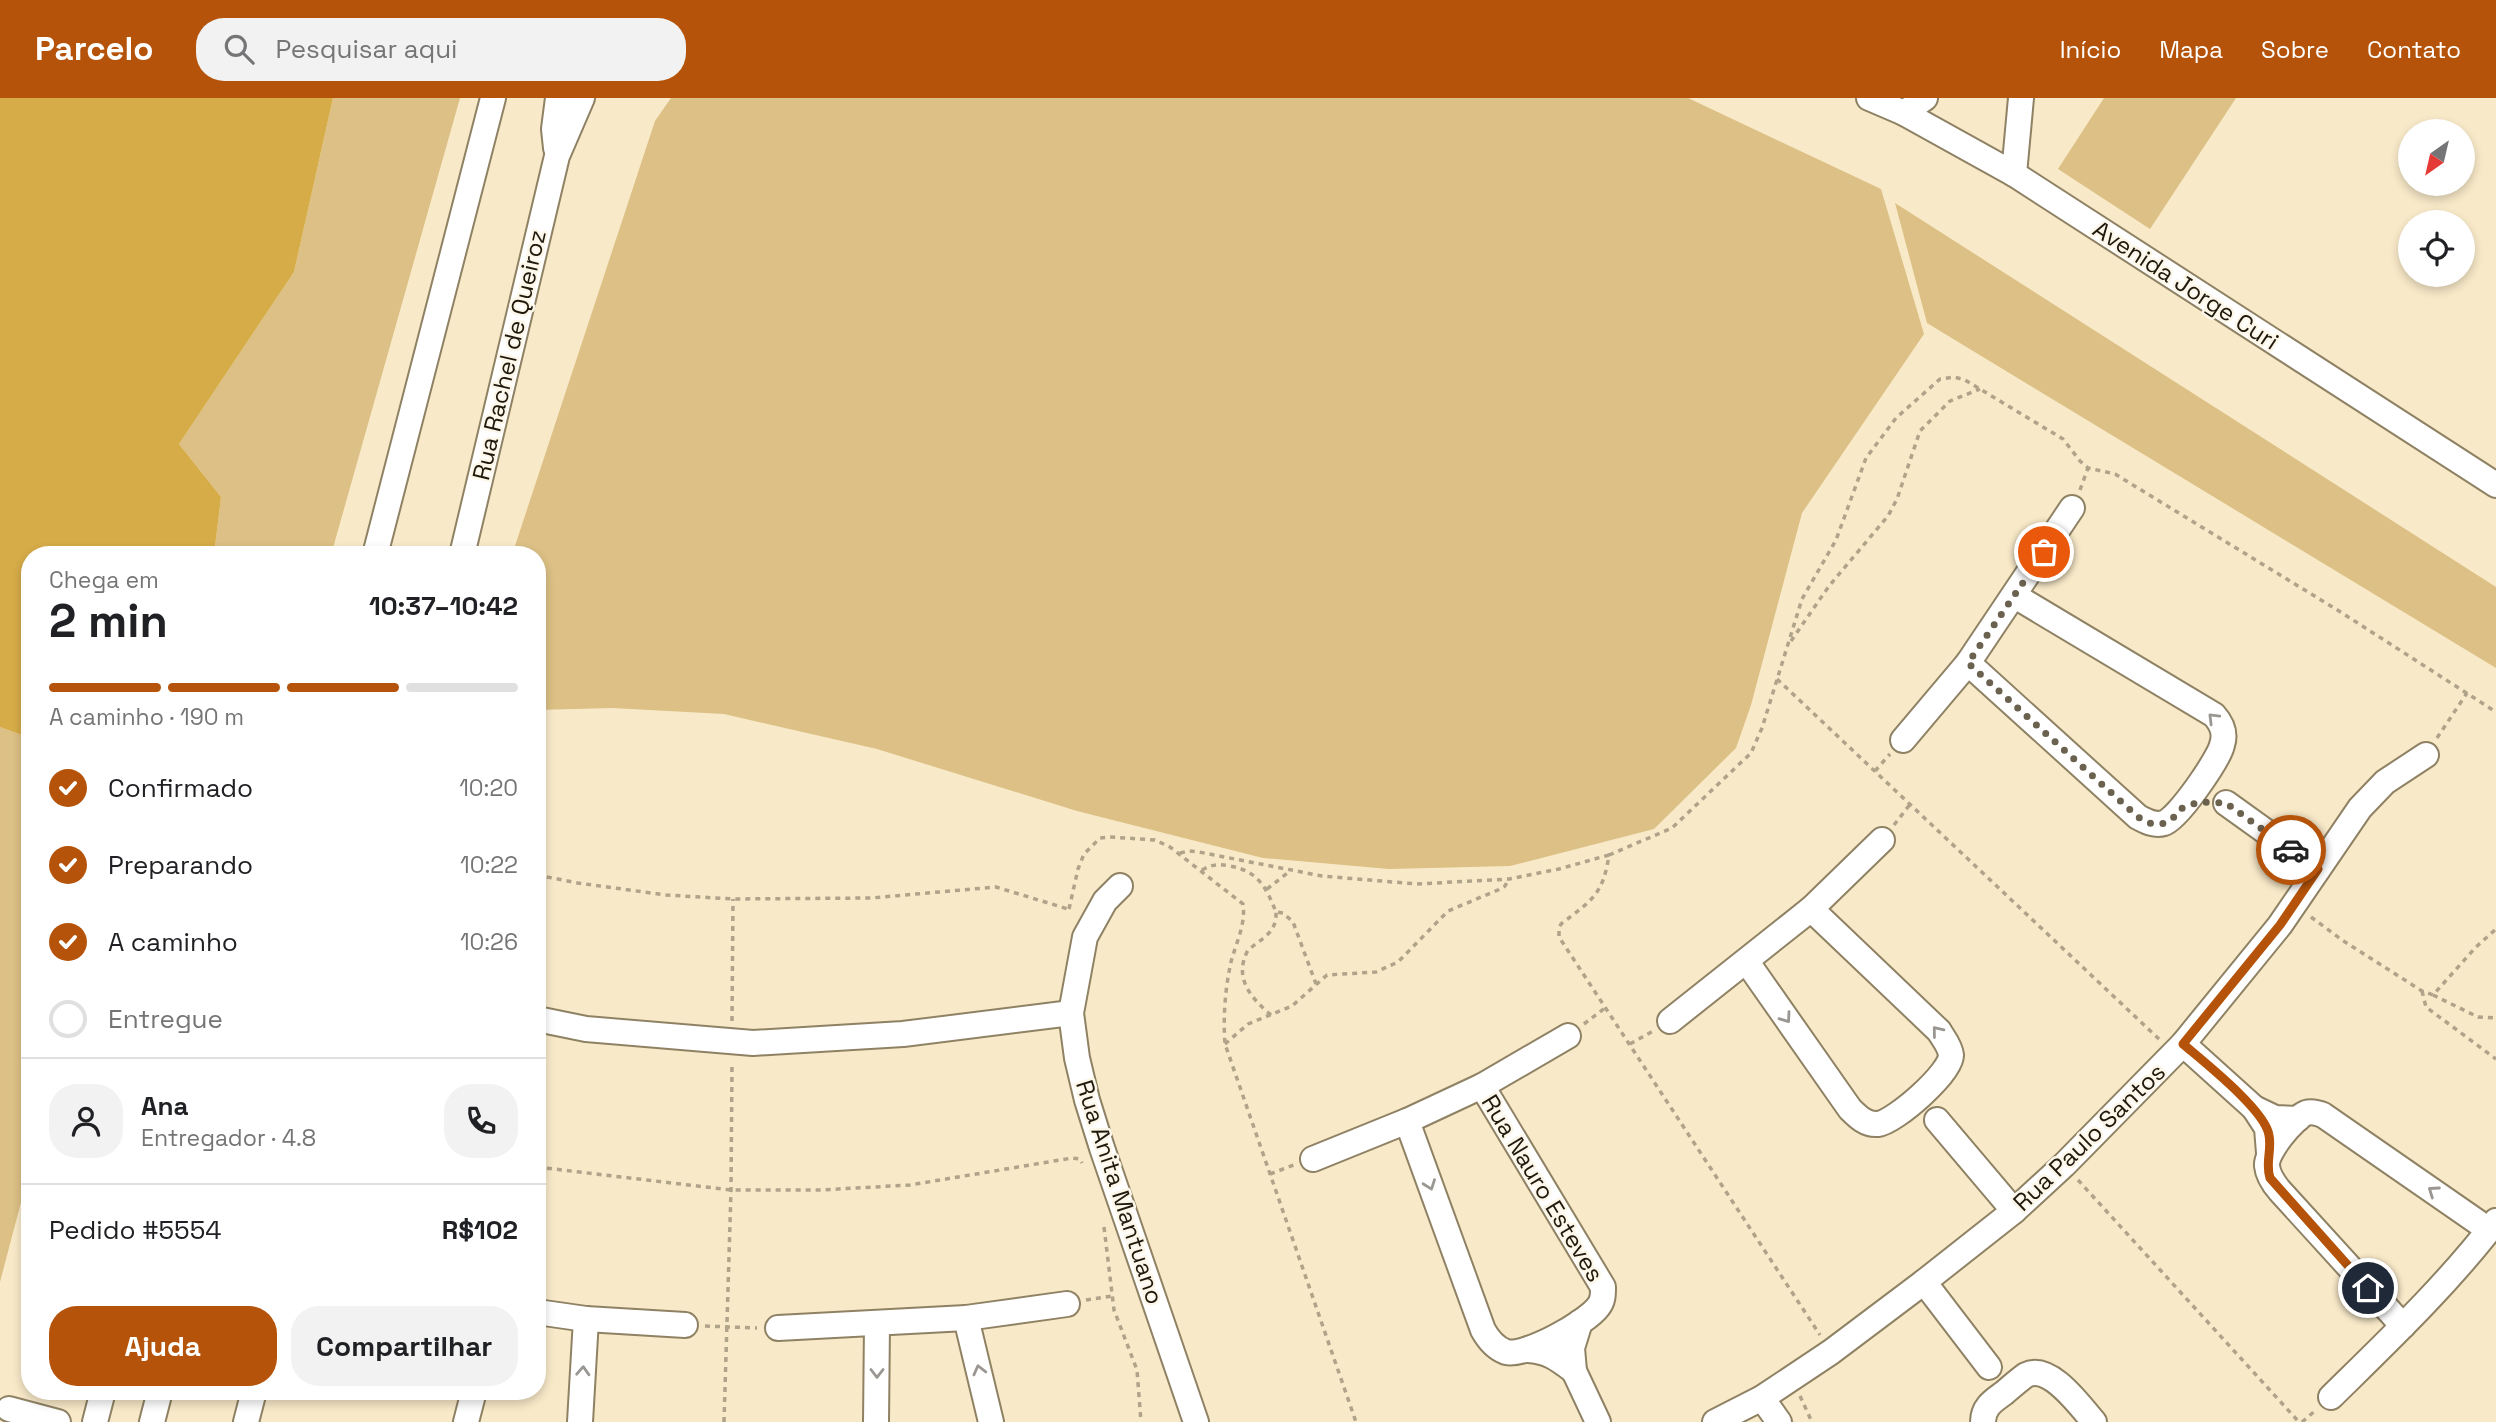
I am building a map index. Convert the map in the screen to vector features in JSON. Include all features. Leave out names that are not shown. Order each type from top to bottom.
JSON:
[{"type":"street","points":[[377,546],[493,98]]},
{"type":"street","name":"Rua Rachel de Queiroz","points":[[557,156],[554,129],[558,98]]},
{"type":"street","name":"Rua Rachel de Queiroz","points":[[463,546],[557,156],[582,98]]},
{"type":"street","name":"Avenida Jorge Curi","points":[[1869,98],[1904,113],[2014,174],[2496,485]]},
{"type":"street","points":[[1904,113],[1925,98]]},
{"type":"street","points":[[2014,174],[2021,98]]},
{"type":"street","points":[[1903,740],[1968,663],[2073,508]]},
{"type":"street","points":[[1968,663],[2138,817],[2148,823],[2162,824],[2173,818],[2213,762],[2223,744],[2224,733],[2214,715],[2015,596]]},
{"type":"street","name":"Rua Paulo Santos","points":[[1716,1422],[1762,1398],[1831,1352],[1924,1283],[2014,1211],[2064,1165],[2179,1049],[2280,925],[2373,793],[2427,755]]},
{"type":"street","points":[[2213,762],[2214,781],[2226,803],[2318,869]]},
{"type":"street","points":[[2180,809],[2199,802],[2226,803]]},
{"type":"street","points":[[1670,1021],[1811,909],[1882,840]]},
{"type":"street","name":"Rua Anita Mantuano","points":[[1120,886],[1094,917],[1085,937],[1071,1013],[1087,1100],[1196,1422]]},
{"type":"street","points":[[1747,962],[1850,1109],[1861,1120],[1871,1124],[1882,1124],[1896,1116],[1942,1075],[1950,1064],[1951,1055],[1939,1031],[1811,909]]},
{"type":"street","points":[[546,1021],[586,1029],[732,1042],[903,1034],[1071,1013]]},
{"type":"street","points":[[1313,1159],[1407,1121],[1482,1086],[1568,1036]]},
{"type":"street","points":[[2179,1049],[2254,1108],[2275,1118],[2298,1119]]},
{"type":"street","points":[[1937,1120],[1936,1106],[1942,1075]]},
{"type":"street","name":"Rua Nauro Esteves","points":[[1482,1086],[1603,1287],[1600,1306],[1580,1322],[1528,1350]]},
{"type":"street","points":[[2254,1108],[2269,1135],[2266,1165],[2270,1178],[2403,1326]]},
{"type":"street","points":[[2269,1153],[2298,1119],[2307,1113],[2315,1112],[2492,1226],[2403,1326],[2331,1397]]},
{"type":"street","points":[[1896,1116],[1916,1114],[1937,1120],[2014,1211]]},
{"type":"street","points":[[1407,1121],[1483,1330],[1489,1340],[1505,1352],[1528,1350],[1554,1355],[1574,1371]]},
{"type":"street","points":[[1924,1283],[1989,1367],[1993,1382],[1986,1413]]},
{"type":"street","points":[[778,1328],[966,1318],[1067,1304]]},
{"type":"street","points":[[546,1313],[586,1319],[685,1325]]},
{"type":"street","points":[[966,1318],[991,1422]]},
{"type":"street","points":[[580,1422],[586,1319]]},
{"type":"street","name":"Rua Nauro Esteves","points":[[1580,1322],[1572,1348],[1574,1371],[1598,1422]]},
{"type":"street","points":[[876,1422],[877,1324]]},
{"type":"street","points":[[1989,1367],[2002,1374],[2042,1373],[2057,1382],[2094,1422]]},
{"type":"street","points":[[1986,1413],[2027,1375]]},
{"type":"street","points":[[1762,1398],[1779,1422]]},
{"type":"street","points":[[95,1422],[101,1400]]},
{"type":"street","points":[[152,1422],[158,1400]]},
{"type":"street","points":[[246,1422],[252,1400]]},
{"type":"street","points":[[466,1422],[472,1400]]},
{"type":"street","points":[[9,1409],[58,1422]]},
{"type":"path","points":[[1787,646],[1829,586],[1888,516],[1897,499],[1920,431],[1950,401],[1981,388]]},
{"type":"path","points":[[2082,484],[2088,468]]},
{"type":"path","points":[[1777,679],[2179,1049]]},
{"type":"path","points":[[2427,755],[2467,693]]},
{"type":"path","points":[[1875,771],[1882,763]]},
{"type":"path","points":[[1903,814],[1911,803]]},
{"type":"path","points":[[1069,909],[1084,854],[1100,838],[1155,840],[1181,853],[1243,904],[1244,912],[1230,965],[1223,1021],[1225,1044],[1356,1422]]},
{"type":"path","points":[[1181,853],[1199,852],[1322,876],[1394,883],[1509,879],[1609,855],[1606,875],[1597,894],[1562,924],[1558,933],[1831,1352]]},
{"type":"path","points":[[1202,870],[1218,864],[1238,867],[1253,874],[1267,889],[1276,912],[1274,928],[1248,950],[1243,971],[1244,985],[1251,997],[1272,1015]]},
{"type":"path","points":[[1267,889],[1291,870]]},
{"type":"path","points":[[546,877],[666,895],[733,899],[871,898],[996,887],[1094,917]]},
{"type":"path","points":[[1225,1044],[1248,1024],[1292,1006],[1327,975],[1376,972],[1398,962],[1448,911],[1498,890],[1505,886],[1509,879]]},
{"type":"path","points":[[724,1422],[731,1190],[733,899]]},
{"type":"path","points":[[2294,904],[2342,940],[2422,991],[2463,1012],[2478,1017],[2496,1018]]},
{"type":"path","points":[[1276,912],[1283,913],[1293,922],[1316,984]]},
{"type":"path","points":[[2433,995],[2496,929]]},
{"type":"path","points":[[2422,991],[2426,1007],[2496,1059]]},
{"type":"path","points":[[1593,1017],[1605,1008]]},
{"type":"path","points":[[1630,1044],[1640,1039]]},
{"type":"path","points":[[546,1168],[731,1190],[910,1185],[1072,1158],[1080,1159],[1084,1166]]},
{"type":"path","points":[[2064,1165],[2300,1422],[2308,1417]]},
{"type":"path","points":[[1270,1174],[1283,1170]]},
{"type":"path","points":[[1102,1218],[1112,1296],[1118,1322],[1137,1370],[1141,1422]]},
{"type":"path","points":[[1098,1298],[1112,1296]]},
{"type":"path","points":[[714,1327],[748,1328]]},
{"type":"shaded area","points":[[0,98],[333,98],[294,272],[179,444],[221,497],[215,546],[21,546],[21,735],[0,727]]},
{"type":"shaded area","points":[[333,98],[460,98],[334,546],[215,546],[221,497],[179,444],[294,272]]},
{"type":"shaded area","points":[[671,98],[1688,98],[1881,189],[1924,334],[1802,513],[1751,705],[1736,748],[1654,829],[1510,866],[1389,869],[1263,858],[1077,811],[877,749],[724,714],[612,708],[546,710],[546,546],[515,546],[655,121]]},
{"type":"shaded area","points":[[2104,98],[2236,98],[2150,229],[2058,169]]},
{"type":"shaded area","points":[[1895,203],[2496,587],[2496,668],[1927,323]]},
{"type":"shaded area","points":[[0,727],[21,735],[21,1202],[0,1282]]},
{"type":"way so far","points":[[2044,552],[1968,663],[2138,817],[2148,823],[2167,822],[2180,809],[2199,802],[2226,803],[2291,850]]},
{"type":"route","points":[[2291,850],[2318,869],[2280,925],[2183,1044],[2254,1108],[2269,1135],[2266,1165],[2270,1178],[2368,1288]]}]
